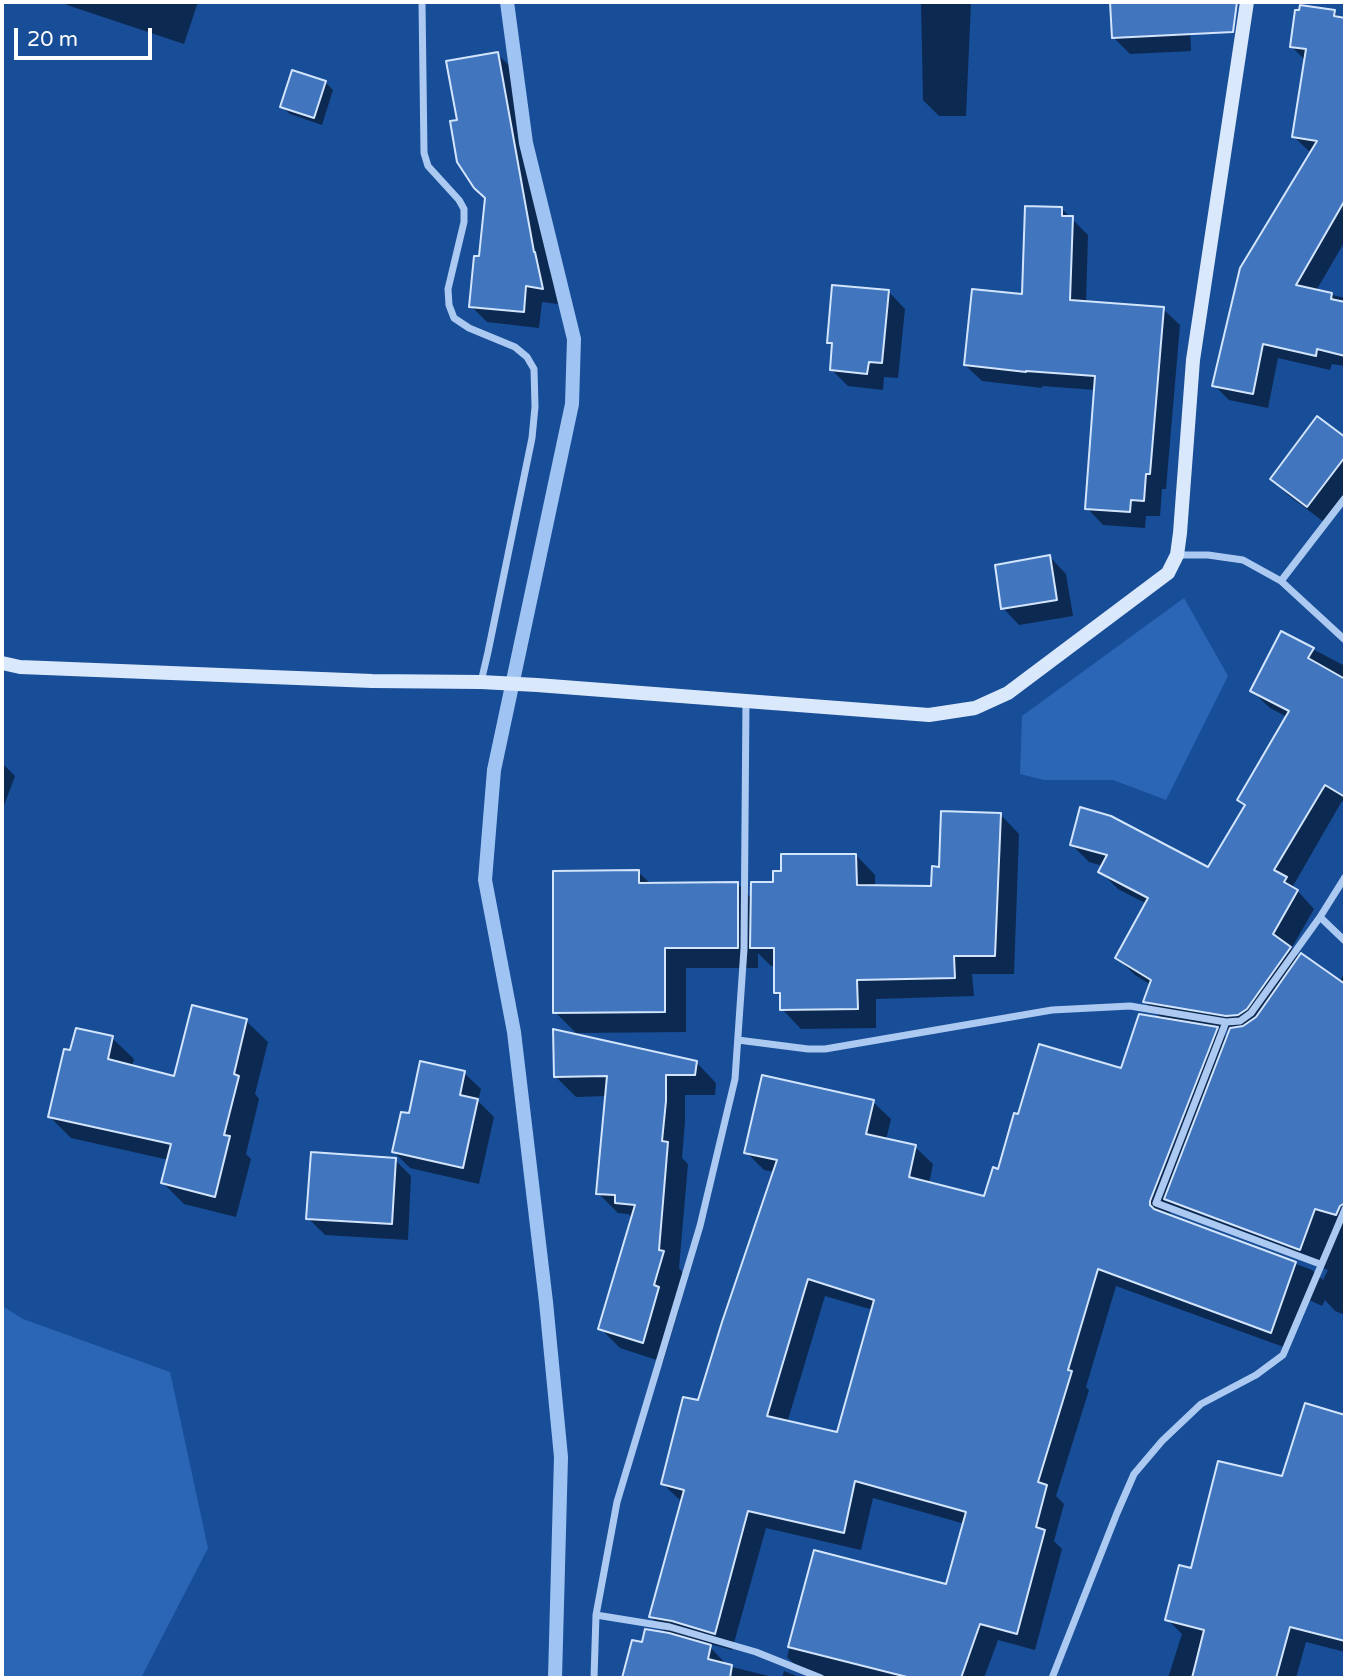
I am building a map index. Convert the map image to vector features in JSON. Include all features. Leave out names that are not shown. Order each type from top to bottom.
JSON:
[{"type":"street","points":[[422,2],[424,153],[428,166],[464,209],[464,222],[448,289],[449,305],[454,318],[469,328],[515,347],[527,357],[534,369],[532,439],[481,682]]},
{"type":"street","points":[[2,663],[20,667],[372,681],[502,683],[929,715],[975,708],[1008,693],[1168,573],[1177,555],[1193,360],[1247,2]]},
{"type":"street","points":[[1281,581],[1345,498]]},
{"type":"street","points":[[1177,555],[1208,555],[1243,560],[1281,581],[1345,640]]},
{"type":"street","points":[[594,1678],[596,1615],[617,1502],[700,1226],[735,1079],[744,949],[746,700]]},
{"type":"street","points":[[738,1040],[825,1049],[1052,1010],[1130,1006],[1226,1022],[1240,1021],[1251,1013],[1320,917],[1345,877]]},
{"type":"street","points":[[1320,917],[1345,941]]},
{"type":"street","points":[[1226,1022],[1156,1203],[1320,1264]]},
{"type":"street","points":[[1052,1678],[1134,1474],[1162,1441],[1201,1404],[1256,1376],[1283,1355],[1345,1209]]},
{"type":"street","points":[[596,1615],[670,1627],[756,1652],[821,1678]]},
{"type":"shaded area","points":[[1184,598],[1228,676],[1166,800],[1113,780],[1044,780],[1020,774],[1022,716]]},
{"type":"shaded area","points":[[2,1306],[23,1319],[170,1372],[208,1548],[141,1678],[2,1678]]},
{"type":"building","points":[[1110,2],[1237,2],[1233,32],[1112,38]]},
{"type":"building","points":[[1300,5],[1335,10],[1334,16],[1345,18],[1345,200],[1296,285],[1332,293],[1331,299],[1345,302],[1345,356],[1317,349],[1316,356],[1263,344],[1253,394],[1212,386],[1240,268],[1317,141],[1292,137],[1306,49],[1290,47],[1295,10],[1299,10]]},
{"type":"building","points":[[498,52],[543,289],[526,286],[524,312],[469,307],[474,256],[479,256],[485,198],[474,188],[457,162],[450,121],[457,120],[446,61]]},
{"type":"building","points":[[292,70],[326,81],[314,118],[280,107]]},
{"type":"building","points":[[1025,206],[1062,207],[1062,216],[1073,216],[1070,300],[1164,307],[1150,474],[1146,474],[1144,501],[1131,500],[1130,512],[1085,509],[1095,376],[964,365],[972,289],[1022,294]]},
{"type":"building","points":[[832,285],[889,290],[882,363],[869,362],[867,374],[830,370],[832,343],[827,343]]},
{"type":"building","points":[[1317,416],[1345,437],[1345,457],[1307,507],[1270,479]]},
{"type":"building","points":[[1050,555],[1057,600],[1001,609],[995,565]]},
{"type":"building","points":[[1281,631],[1314,648],[1308,658],[1345,679],[1345,797],[1325,785],[1274,870],[1287,877],[1284,882],[1298,890],[1273,934],[1291,947],[1247,1009],[1238,1015],[1226,1016],[1143,1002],[1151,980],[1115,958],[1148,898],[1098,872],[1107,855],[1070,845],[1080,807],[1111,816],[1208,867],[1245,805],[1237,800],[1289,711],[1250,691]]},
{"type":"building","points":[[941,811],[1001,813],[995,956],[954,956],[955,978],[857,980],[858,1009],[780,1010],[780,993],[774,993],[774,948],[750,948],[751,882],[773,882],[773,871],[781,871],[781,854],[856,854],[857,885],[931,886],[932,866],[939,867]]},
{"type":"building","points":[[639,870],[639,883],[738,882],[738,948],[665,948],[665,1012],[553,1013],[553,871]]},
{"type":"building","points":[[1301,953],[1345,984],[1345,1203],[1340,1206],[1336,1215],[1315,1209],[1300,1250],[1164,1199],[1230,1028],[1243,1026],[1256,1017]]},
{"type":"building","points":[[192,1005],[247,1019],[234,1074],[239,1076],[224,1135],[230,1136],[215,1197],[161,1183],[171,1144],[48,1117],[64,1049],[70,1050],[76,1028],[113,1036],[108,1059],[174,1076]]},
{"type":"building","points":[[1139,1014],[1218,1027],[1150,1205],[1154,1209],[1296,1262],[1271,1333],[1098,1269],[1068,1370],[1072,1371],[1038,1482],[1047,1485],[1036,1527],[1045,1530],[1017,1634],[980,1624],[961,1678],[911,1678],[788,1647],[814,1550],[946,1584],[966,1512],[855,1481],[844,1533],[748,1511],[715,1634],[649,1617],[684,1490],[661,1484],[683,1397],[698,1400],[777,1160],[744,1153],[762,1075],[874,1100],[866,1134],[916,1145],[909,1177],[984,1196],[993,1167],[998,1169],[1014,1113],[1018,1114],[1039,1044],[1121,1068]],"holes":[[[808,1279],[874,1300],[837,1432],[767,1416]]]},
{"type":"building","points":[[553,1029],[697,1061],[695,1075],[666,1075],[662,1141],[668,1142],[659,1250],[664,1251],[654,1285],[659,1287],[643,1343],[598,1329],[635,1205],[615,1203],[615,1195],[596,1194],[607,1076],[554,1077]]},
{"type":"building","points":[[420,1061],[465,1071],[460,1095],[478,1099],[463,1168],[392,1152],[401,1112],[409,1113]]},
{"type":"building","points":[[311,1152],[396,1158],[392,1224],[306,1219]]},
{"type":"building","points":[[1305,1403],[1345,1415],[1345,1641],[1290,1627],[1276,1678],[1192,1678],[1204,1630],[1165,1620],[1179,1565],[1191,1568],[1218,1461],[1282,1476]]},
{"type":"building","points":[[645,1629],[711,1645],[708,1659],[732,1665],[730,1678],[622,1678],[632,1640],[642,1642]]},
{"type":"waterway","points":[[507,2],[526,143],[574,339],[572,404],[494,770],[485,880],[514,1032],[546,1302],[561,1457],[555,1678]]}]
